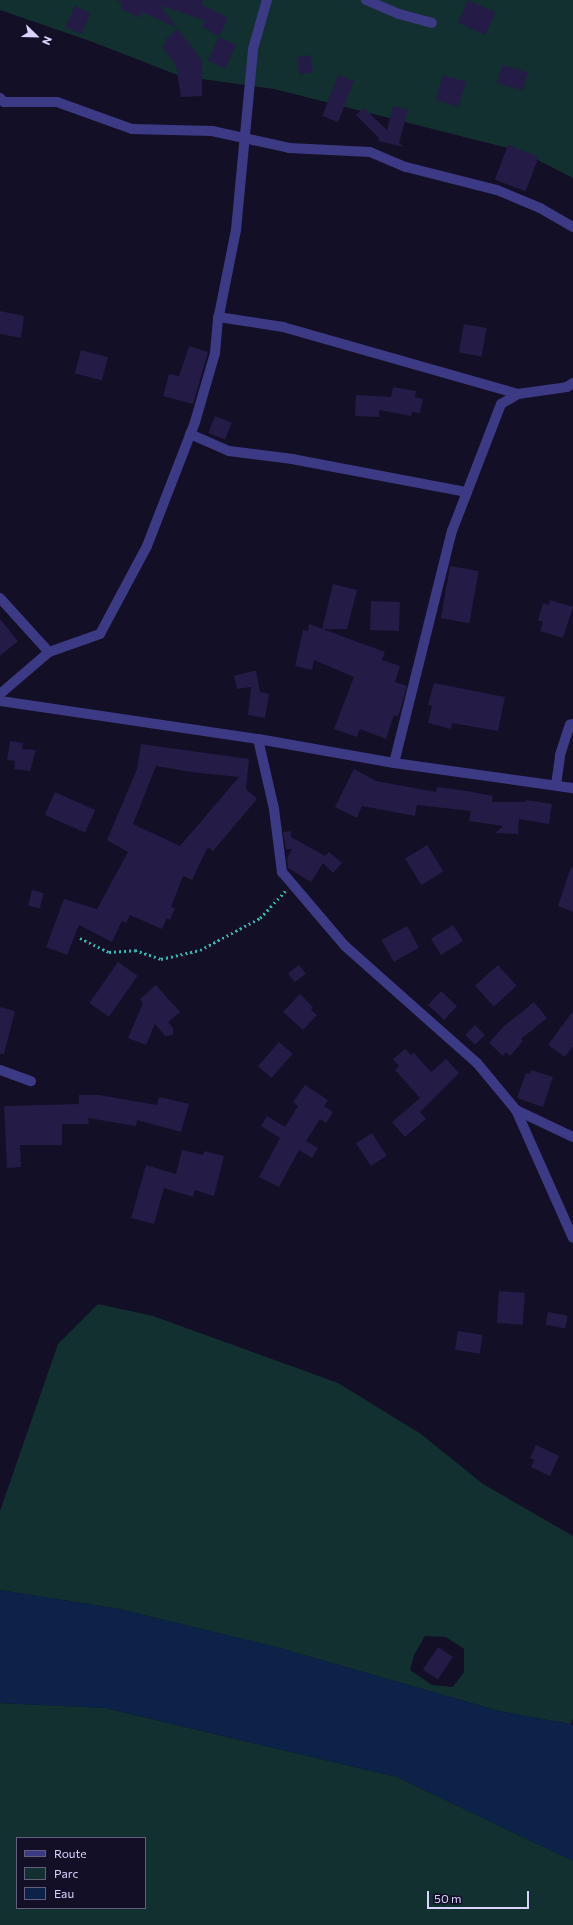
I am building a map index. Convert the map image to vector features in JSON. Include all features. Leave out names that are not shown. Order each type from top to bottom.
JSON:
[{"type":"street","points":[[0,694],[49,652],[100,634],[147,546],[190,434],[216,353],[218,317],[236,230],[243,139],[253,49],[267,0]]},
{"type":"street","points":[[366,0],[399,14],[432,23]]},
{"type":"street","points":[[0,98],[4,102],[57,102],[132,129],[212,131],[289,148],[370,152],[406,167],[497,190],[540,208],[573,227]]},
{"type":"street","points":[[218,317],[283,327],[518,394],[567,388],[573,383]]},
{"type":"street","points":[[394,763],[434,596],[452,531],[501,404],[518,394]]},
{"type":"street","points":[[190,434],[229,451],[292,459],[467,492]]},
{"type":"street","points":[[0,598],[49,652]]},
{"type":"street","points":[[0,701],[258,739],[394,763],[573,788]]},
{"type":"street","points":[[556,785],[560,755],[570,725],[573,724]]},
{"type":"street","points":[[258,739],[274,809],[282,872],[346,946],[477,1063],[516,1110],[573,1238]]},
{"type":"street","points":[[0,1070],[31,1081]]},
{"type":"street","points":[[516,1110],[573,1137]]},
{"type":"path","points":[[80,938],[109,952],[135,950],[161,960],[200,950],[260,918],[292,884]]},
{"type":"green space","points":[[0,0],[573,0],[573,178],[520,151],[274,89],[180,76],[90,41],[0,10]]},
{"type":"green space","points":[[98,1304],[153,1316],[338,1383],[421,1434],[483,1484],[573,1536],[573,1719],[570,1724],[499,1711],[276,1647],[119,1609],[0,1590],[0,1511],[58,1344]],"holes":[[[425,1636],[446,1637],[464,1649],[464,1672],[453,1687],[432,1685],[410,1670],[414,1655]]]},
{"type":"green space","points":[[0,1703],[105,1708],[397,1777],[573,1861],[573,1925],[0,1925]]},
{"type":"water","points":[[0,1590],[119,1609],[276,1647],[499,1711],[570,1724],[573,1726],[573,1861],[397,1777],[105,1708],[0,1703]]},
{"type":"building","points":[[115,0],[203,0],[201,4],[228,18],[219,36],[202,27],[206,21],[160,5],[177,28],[142,12],[140,18],[121,9],[122,3]]},
{"type":"building","points":[[468,0],[495,12],[485,35],[458,23]]},
{"type":"building","points":[[75,6],[91,13],[81,34],[66,27]]},
{"type":"building","points":[[178,29],[202,60],[202,96],[181,97],[176,65],[162,47],[167,43],[165,39]]},
{"type":"building","points":[[219,37],[236,45],[225,69],[208,61]]},
{"type":"building","points":[[310,55],[313,72],[299,74],[296,57]]},
{"type":"building","points":[[502,65],[528,72],[523,90],[497,83]]},
{"type":"building","points":[[338,75],[354,81],[338,122],[322,116]]},
{"type":"building","points":[[443,75],[466,82],[458,107],[435,100]]},
{"type":"building","points":[[393,106],[408,110],[399,143],[404,147],[378,141],[379,138],[356,115],[364,108],[387,130]]},
{"type":"building","points":[[508,145],[539,157],[526,191],[495,180]]},
{"type":"building","points":[[0,311],[24,316],[21,338],[0,334]]},
{"type":"building","points":[[464,324],[487,328],[482,357],[459,353]]},
{"type":"building","points":[[189,346],[208,352],[193,404],[163,396],[169,374],[179,376]]},
{"type":"building","points":[[81,350],[108,357],[102,380],[75,373]]},
{"type":"building","points":[[393,387],[416,391],[415,397],[423,399],[420,413],[412,412],[411,416],[379,410],[379,417],[355,416],[356,395],[391,397]]},
{"type":"building","points":[[215,416],[232,423],[225,439],[208,433]]},
{"type":"building","points":[[450,566],[479,571],[469,623],[441,618]]},
{"type":"building","points":[[333,584],[357,590],[347,629],[322,629]]},
{"type":"building","points":[[550,600],[573,607],[563,638],[540,631],[543,622],[538,620],[543,603],[549,605]]},
{"type":"building","points":[[371,601],[400,602],[399,631],[370,630]]},
{"type":"building","points":[[0,619],[18,641],[0,656]]},
{"type":"building","points":[[309,624],[385,652],[382,660],[400,666],[395,682],[407,686],[398,717],[394,715],[386,739],[360,729],[357,737],[334,729],[354,677],[314,660],[312,670],[295,666],[303,630],[308,631]]},
{"type":"building","points":[[256,671],[260,692],[269,694],[265,718],[248,715],[251,687],[237,689],[234,676]]},
{"type":"building","points":[[434,683],[505,697],[498,731],[452,723],[451,729],[428,723],[432,706],[428,705]]},
{"type":"building","points":[[10,741],[23,743],[22,749],[36,750],[30,771],[14,769],[15,761],[7,760]]},
{"type":"building","points":[[141,744],[249,759],[246,789],[257,799],[213,851],[208,847],[192,880],[183,876],[171,907],[175,908],[170,920],[167,918],[162,929],[130,915],[126,923],[122,921],[112,942],[79,925],[67,955],[46,947],[64,899],[97,909],[128,852],[107,840],[137,769]],"holes":[[[156,766],[191,772],[239,777],[180,846],[133,824]]]},
{"type":"building","points":[[354,769],[376,781],[436,792],[437,787],[467,791],[493,796],[492,802],[526,802],[526,800],[552,804],[549,824],[519,819],[518,834],[495,833],[503,826],[469,821],[471,811],[417,805],[415,816],[362,806],[357,818],[335,807]]},
{"type":"building","points":[[55,792],[95,810],[85,833],[45,815]]},
{"type":"building","points":[[291,831],[291,837],[325,856],[329,852],[342,863],[333,873],[323,863],[311,882],[288,868],[287,858],[292,849],[286,849],[283,832]]},
{"type":"building","points":[[427,845],[443,871],[421,885],[405,859]]},
{"type":"building","points":[[571,867],[573,868],[573,912],[558,906]]},
{"type":"building","points":[[32,890],[44,893],[40,908],[28,906]]},
{"type":"building","points":[[453,925],[463,941],[441,955],[431,939]]},
{"type":"building","points":[[407,926],[419,948],[394,962],[382,940]]},
{"type":"building","points":[[118,962],[138,976],[109,1017],[89,1003]]},
{"type":"building","points":[[299,965],[306,974],[295,982],[288,974]]},
{"type":"building","points":[[498,965],[517,986],[494,1007],[475,986]]},
{"type":"building","points":[[156,985],[180,1012],[168,1022],[173,1028],[173,1035],[165,1036],[155,1024],[146,1045],[128,1038],[143,1003],[140,999]]},
{"type":"building","points":[[441,991],[457,1006],[444,1020],[428,1005]]},
{"type":"building","points":[[300,994],[313,1007],[311,1010],[317,1015],[303,1030],[283,1012]]},
{"type":"building","points":[[534,1002],[547,1018],[521,1039],[523,1041],[510,1056],[506,1052],[503,1056],[489,1043],[503,1027]]},
{"type":"building","points":[[0,1007],[15,1011],[4,1054],[0,1054]]},
{"type":"building","points":[[573,1011],[573,1046],[565,1057],[548,1045]]},
{"type":"building","points":[[475,1025],[485,1035],[475,1045],[465,1035]]},
{"type":"building","points":[[279,1042],[293,1054],[272,1078],[258,1066]]},
{"type":"building","points":[[405,1049],[411,1055],[414,1053],[431,1072],[446,1059],[459,1073],[420,1112],[426,1119],[405,1137],[392,1122],[420,1098],[395,1070],[399,1066],[393,1059]]},
{"type":"building","points":[[531,1070],[553,1077],[543,1107],[517,1098],[526,1073],[530,1074]]},
{"type":"building","points":[[305,1085],[328,1100],[324,1106],[333,1112],[326,1123],[320,1119],[306,1141],[318,1148],[312,1158],[299,1150],[279,1187],[259,1177],[280,1138],[261,1126],[267,1116],[285,1127],[298,1106],[293,1102]]},
{"type":"building","points":[[79,1095],[99,1095],[157,1105],[159,1097],[189,1104],[181,1132],[137,1120],[136,1126],[88,1118],[89,1124],[62,1124],[62,1145],[20,1145],[21,1167],[7,1168],[4,1106],[79,1104]]},
{"type":"building","points":[[372,1133],[387,1156],[371,1166],[356,1143]]},
{"type":"building","points":[[182,1150],[203,1155],[204,1151],[224,1156],[214,1196],[195,1190],[193,1197],[164,1188],[154,1224],[131,1218],[146,1165],[176,1174]]},
{"type":"building","points":[[499,1291],[525,1293],[523,1325],[497,1323]]},
{"type":"building","points":[[548,1312],[568,1316],[565,1329],[546,1325]]},
{"type":"building","points":[[458,1331],[483,1335],[480,1354],[455,1350]]},
{"type":"building","points":[[536,1445],[559,1456],[550,1476],[531,1467],[534,1460],[530,1458]]},
{"type":"building","points":[[438,1647],[453,1657],[438,1679],[423,1669]]}]
